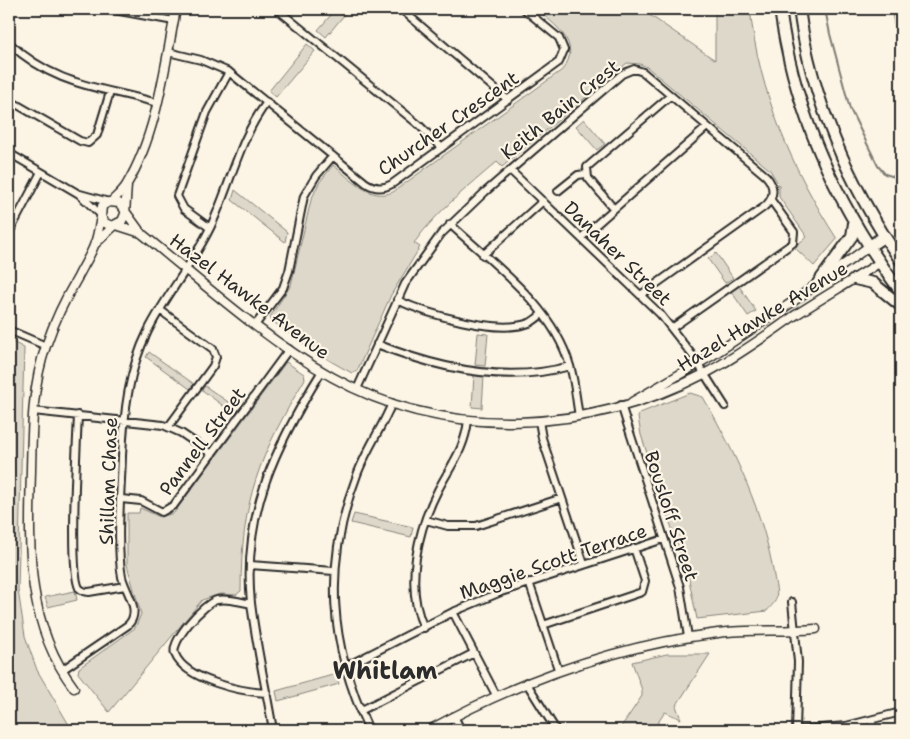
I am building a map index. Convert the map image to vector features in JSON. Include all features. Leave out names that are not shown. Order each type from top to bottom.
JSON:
[{"type":"main road","points":[[780,9],[792,69],[811,131],[828,171],[868,247],[901,292]]},
{"type":"main road","points":[[799,9],[809,58],[833,136],[885,236],[898,257],[879,263]]},
{"type":"main road","points":[[818,283],[852,236],[854,223]]},
{"type":"main road","points":[[868,247],[885,236]]},
{"type":"main road","points":[[855,279],[873,283],[901,306]]},
{"type":"street","points":[[109,9],[174,21]]},
{"type":"street","points":[[95,244],[122,221],[127,185],[146,139],[157,102],[176,9]]},
{"type":"street","points":[[277,9],[430,134],[442,148]]},
{"type":"street","points":[[401,9],[508,100]]},
{"type":"street","name":"Churcher Crescent","points":[[168,52],[201,60],[228,72],[371,186],[382,188],[392,184],[560,62],[564,50],[559,38],[524,9]]},
{"type":"street","points":[[9,45],[56,76],[88,88],[157,102]]},
{"type":"street","name":"Keith Bain Crest","points":[[357,389],[397,300],[414,268],[450,224],[626,71],[639,70],[768,178],[772,186],[771,200]]},
{"type":"street","points":[[210,228],[184,209],[178,196],[207,112],[228,72]]},
{"type":"street","points":[[9,100],[80,141],[88,143],[97,135],[110,92]]},
{"type":"street","points":[[586,174],[590,164],[670,96]]},
{"type":"street","name":"Shillam Chase","points":[[62,670],[132,621],[134,612],[125,586],[120,552],[124,420],[133,370],[147,332],[187,269],[210,228],[248,128],[267,102]]},
{"type":"street","points":[[582,237],[707,127]]},
{"type":"street","points":[[9,153],[79,194],[105,223],[116,225]]},
{"type":"street","points":[[256,324],[282,288],[289,271],[304,196],[316,176],[333,156]]},
{"type":"street","name":"Danaher Street","points":[[510,170],[642,294],[672,328],[699,364],[725,406]]},
{"type":"street","points":[[9,233],[41,172]]},
{"type":"street","points":[[558,191],[578,175],[586,174]]},
{"type":"street","points":[[586,174],[614,209]]},
{"type":"street","points":[[74,688],[62,670],[40,620],[31,575],[29,539],[33,411],[38,375],[46,346],[64,302],[95,244],[102,206],[127,185]]},
{"type":"street","points":[[79,194],[119,203],[124,210]]},
{"type":"street","points":[[642,294],[764,207],[771,200],[794,232],[793,243],[672,328]]},
{"type":"street","points":[[483,255],[543,201]]},
{"type":"street","name":"Hazel Hawke Avenue","points":[[124,210],[141,233],[256,324],[322,371],[357,389],[392,403],[435,415],[468,420],[539,421],[579,416],[648,398],[705,373],[879,263]]},
{"type":"street","points":[[450,224],[529,298],[542,314],[558,338],[570,366],[579,416]]},
{"type":"street","name":"Hazel Hawke Avenue","points":[[116,225],[141,233]]},
{"type":"street","name":"Hazel Hawke Avenue","points":[[632,402],[638,396],[699,364],[868,247]]},
{"type":"street","points":[[397,300],[433,314],[475,323],[521,324],[530,322],[542,314]]},
{"type":"street","points":[[160,310],[213,349],[216,357],[213,366],[169,426]]},
{"type":"street","points":[[9,330],[46,346]]},
{"type":"street","points":[[377,344],[420,360],[471,370],[526,372],[570,366]]},
{"type":"street","name":"Pannell Street","points":[[121,499],[140,501],[157,511],[169,510],[289,349]]},
{"type":"street","points":[[273,730],[252,604],[250,565],[256,513],[267,473],[281,440],[322,371]]},
{"type":"street","points":[[369,730],[360,711],[345,668],[335,614],[334,571],[349,496],[368,449],[392,403]]},
{"type":"street","name":"Bousloff Street","points":[[621,405],[680,587],[688,637]]},
{"type":"street","points":[[33,411],[169,426],[212,454]]},
{"type":"street","points":[[78,415],[74,560],[79,587],[84,592],[89,592],[125,586]]},
{"type":"street","points":[[424,628],[417,611],[415,587],[418,549],[426,520],[438,490],[462,448],[468,420]]},
{"type":"street","points":[[539,421],[542,438],[584,564]]},
{"type":"street","points":[[426,520],[448,526],[476,526],[562,498]]},
{"type":"street","name":"Maggie Scott Terrace","points":[[345,668],[453,612],[501,592],[664,539]]},
{"type":"street","points":[[544,625],[642,592],[645,582],[634,548]]},
{"type":"street","points":[[250,565],[334,571]]},
{"type":"street","points":[[529,582],[558,669]]},
{"type":"street","points":[[252,604],[224,600],[211,602],[176,641],[174,652],[178,660],[208,680],[243,692],[267,693]]},
{"type":"street","points":[[792,602],[798,662],[796,730],[838,727],[871,721],[901,712]]},
{"type":"street","points":[[453,612],[496,695]]},
{"type":"street","points":[[428,730],[496,695],[526,682],[558,669],[623,650],[719,633],[816,629]]},
{"type":"street","points":[[360,711],[474,653]]},
{"type":"street","points":[[526,682],[556,730]]},
{"type":"street","points":[[454,716],[461,730]]},
{"type":"street","points":[[871,721],[874,730]]},
{"type":"street","points":[[667,730],[674,728],[682,730]]},
{"type":"shaded area","points":[[336,9],[349,9],[326,37],[318,30]]},
{"type":"shaded area","points":[[536,9],[641,9],[715,60],[715,9],[750,9],[761,71],[780,129],[792,158],[837,239],[814,266],[794,247],[807,237],[779,197],[779,185],[770,170],[647,67],[640,64],[627,63],[502,167],[497,162],[453,200],[423,231],[414,243],[420,247],[391,295],[357,371],[352,373],[331,361],[300,342],[271,320],[270,317],[291,285],[311,200],[319,183],[333,165],[353,182],[368,191],[376,194],[393,192],[562,70],[568,61],[570,52],[568,43],[558,28]]},
{"type":"shaded area","points":[[891,9],[901,9],[901,56]]},
{"type":"shaded area","points":[[307,44],[315,51],[276,97],[269,91]]},
{"type":"shaded area","points":[[584,119],[605,144],[597,150],[576,126]]},
{"type":"shaded area","points":[[235,190],[287,232],[285,242],[232,200]]},
{"type":"shaded area","points":[[716,253],[733,278],[725,283],[708,259]]},
{"type":"shaded area","points":[[739,286],[756,311],[748,316],[731,291]]},
{"type":"shaded area","points":[[478,333],[488,334],[485,366],[475,365]]},
{"type":"shaded area","points":[[9,340],[24,348],[18,590],[25,636],[37,670],[72,730],[9,730]]},
{"type":"shaded area","points":[[149,352],[194,384],[190,389],[146,357]]},
{"type":"shaded area","points":[[286,362],[304,374],[305,379],[276,432],[256,480],[249,504],[245,530],[241,591],[236,595],[220,594],[202,600],[109,712],[78,673],[79,668],[135,628],[141,614],[127,565],[127,513],[139,513],[140,508],[160,517],[174,513]]},
{"type":"shaded area","points":[[474,375],[484,376],[482,408],[472,407]]},
{"type":"shaded area","points":[[205,386],[234,406],[230,411],[202,390]]},
{"type":"shaded area","points":[[690,393],[703,397],[737,461],[756,506],[769,552],[777,591],[775,601],[767,611],[697,619],[689,580],[641,435],[638,417],[640,413]]},
{"type":"shaded area","points":[[354,514],[413,527],[411,537],[351,523]]},
{"type":"shaded area","points":[[75,591],[77,600],[48,607],[45,597]]},
{"type":"shaded area","points":[[667,654],[710,654],[676,706],[681,719],[665,712],[653,730],[619,730],[642,696],[642,690],[632,662]]},
{"type":"shaded area","points":[[336,674],[339,684],[278,701],[276,691]]},
{"type":"waterway","points":[[825,9],[850,109],[878,166],[885,174],[901,179]]},
{"type":"district","name":"Whitlam","points":[[385,671]]}]
